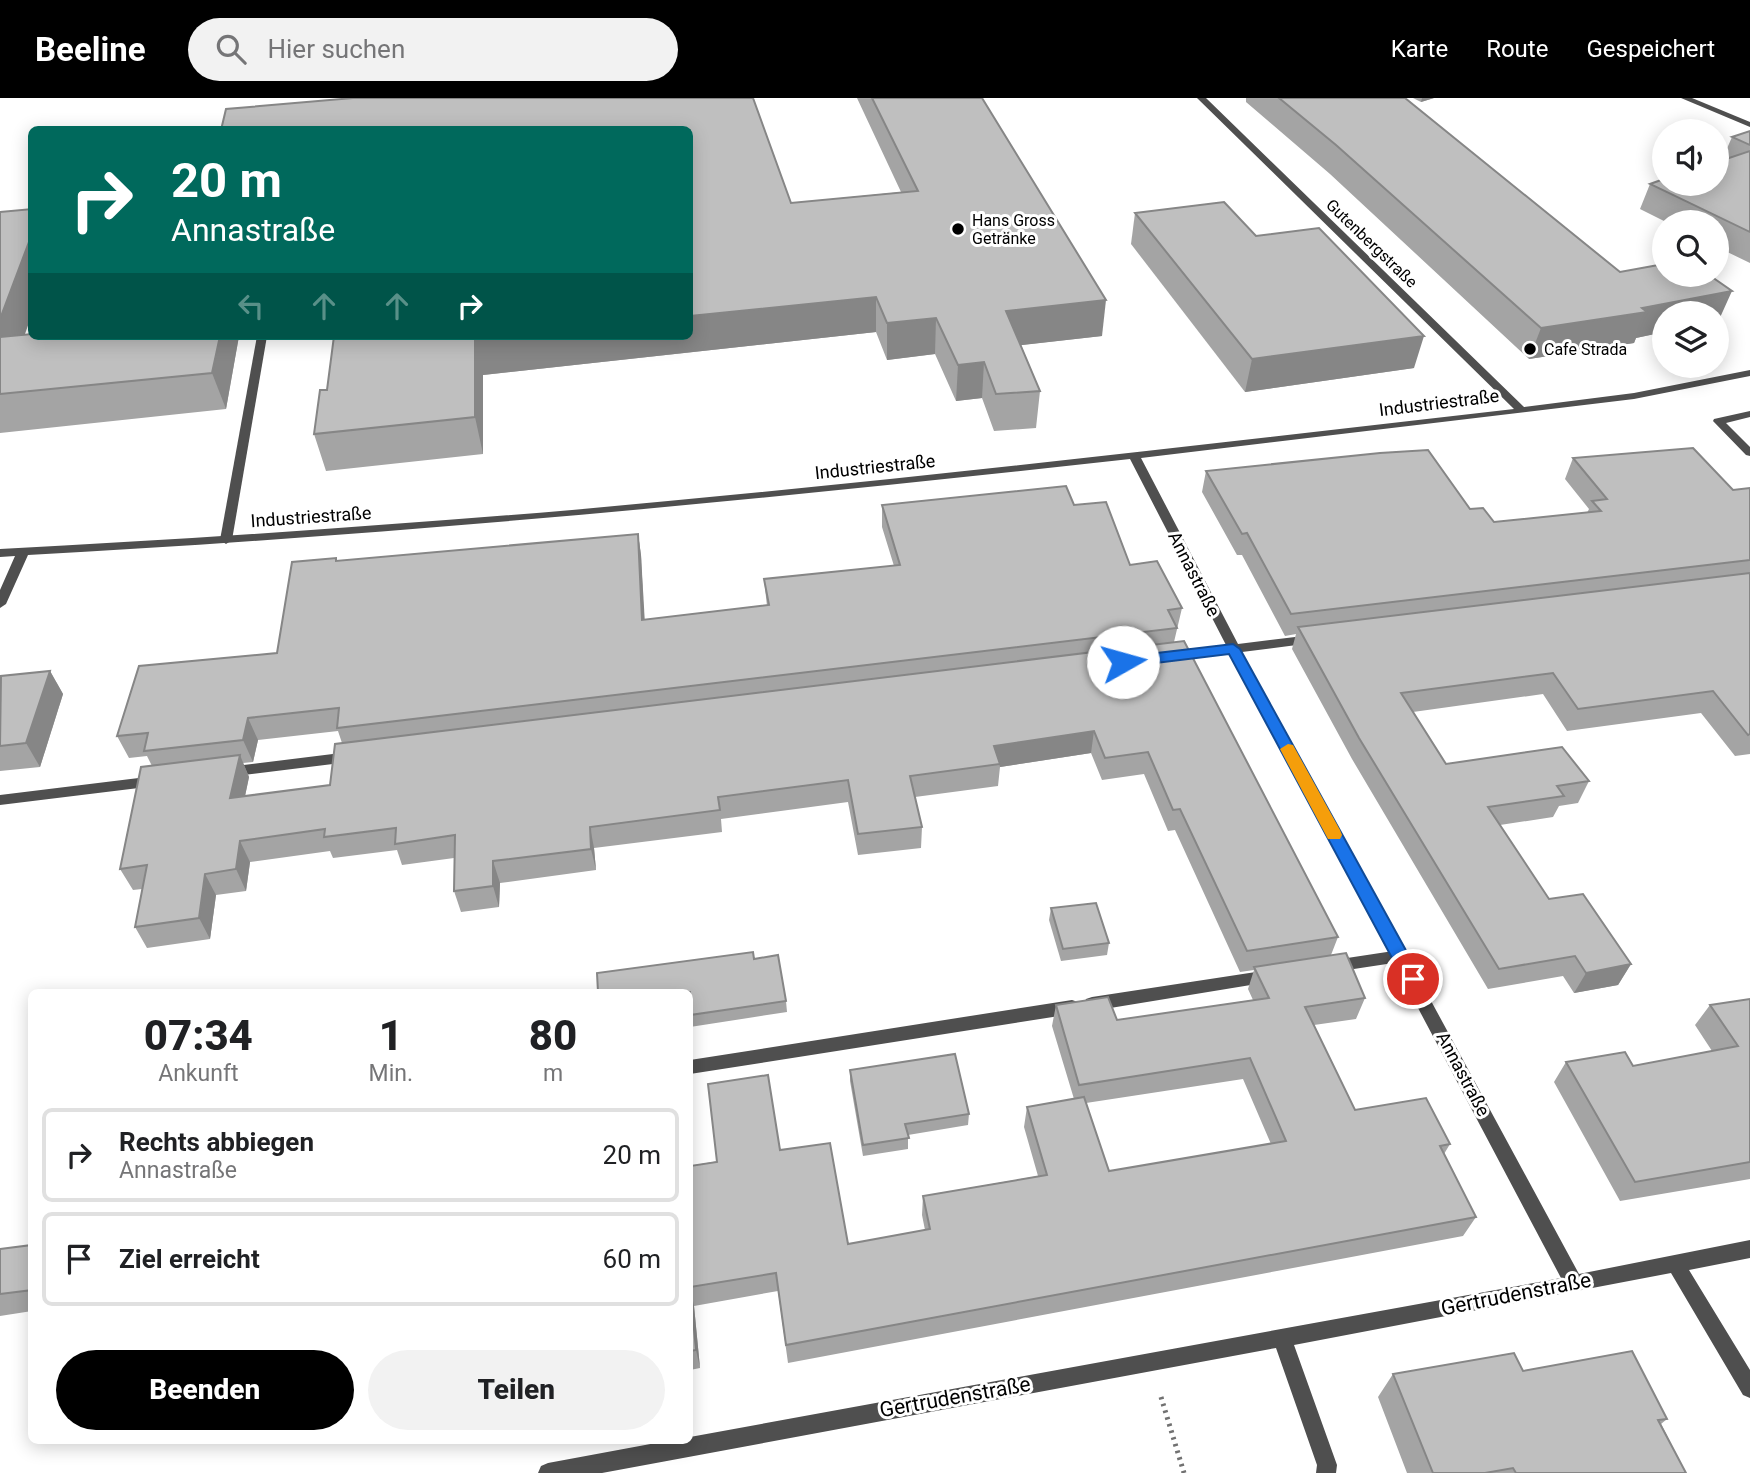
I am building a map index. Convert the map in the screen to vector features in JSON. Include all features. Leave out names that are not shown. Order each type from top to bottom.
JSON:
[{"type":"street","name":"Gutenbergstraße","points":[[1200,98],[1522,411]]},
{"type":"street","points":[[1685,98],[1750,125]]},
{"type":"street","points":[[226,540],[261,340]]},
{"type":"street","name":"Industriestraße","points":[[0,553],[341,533],[795,494],[1522,411],[1634,396],[1750,373]]},
{"type":"street","points":[[1750,414],[1718,421],[1750,453]]},
{"type":"street","name":"Annastraße","points":[[1134,456],[1233,649],[1574,1284]]},
{"type":"street","points":[[0,604],[23,552]]},
{"type":"street","points":[[1164,657],[1328,637]]},
{"type":"street","points":[[208,774],[360,755]]},
{"type":"street","points":[[0,800],[166,779]]},
{"type":"street","points":[[1318,969],[1400,956]]},
{"type":"street","points":[[693,1067],[1291,973]]},
{"type":"street","name":"Gertrudenstraße","points":[[548,1473],[629,1465],[1150,1361],[1574,1284],[1750,1249]]},
{"type":"street","points":[[1675,1263],[1750,1388]]},
{"type":"street","points":[[1282,1337],[1327,1465],[1326,1473]]},
{"type":"path","points":[[1150,1361],[1184,1473]]},
{"type":"building","points":[[353,98],[753,98],[791,203],[918,191],[872,98],[982,98],[1106,300],[1006,311],[1040,391],[996,394],[984,362],[958,365],[936,318],[887,323],[876,297],[693,316],[693,126],[222,126],[226,109]]},
{"type":"building","points":[[1279,98],[1405,98],[1620,272],[1652,266],[1652,287],[1726,287],[1732,291],[1679,301],[1652,301],[1652,306],[1642,308],[1647,312],[1541,328],[1336,145]]},
{"type":"building","points":[[1750,131],[1750,145],[1732,137]]},
{"type":"building","points":[[1750,151],[1750,232],[1729,222],[1729,210],[1704,210],[1675,196],[1729,196],[1729,158]]},
{"type":"building","points":[[1224,202],[1256,236],[1319,228],[1424,336],[1252,359],[1135,213]]},
{"type":"building","points":[[28,209],[28,245],[0,319],[0,212]]},
{"type":"building","points":[[28,334],[28,340],[219,340],[212,373],[0,394],[0,337]]},
{"type":"building","points":[[333,340],[475,340],[475,417],[314,434],[320,390],[327,390]]},
{"type":"building","points":[[1693,448],[1733,490],[1750,488],[1750,560],[1291,614],[1247,533],[1242,534],[1206,471],[1428,450],[1470,509],[1483,508],[1494,522],[1601,511],[1592,501],[1607,499],[1573,458]]},
{"type":"building","points":[[1066,486],[1074,505],[1106,502],[1130,565],[1157,561],[1182,608],[1168,610],[1177,628],[337,728],[339,708],[248,718],[243,740],[144,751],[148,733],[117,736],[139,666],[277,653],[292,562],[336,558],[336,561],[638,534],[642,620],[769,605],[764,579],[900,565],[882,505]]},
{"type":"building","points":[[1750,573],[1748,735],[1713,691],[1578,709],[1553,673],[1401,693],[1446,764],[1562,747],[1589,781],[1557,786],[1564,796],[1488,807],[1549,899],[1583,894],[1631,964],[1586,973],[1575,956],[1499,969],[1359,738],[1298,627]]},
{"type":"building","points":[[1184,641],[1338,937],[1247,951],[1180,809],[1173,810],[1148,752],[1105,758],[1094,731],[994,746],[1000,764],[910,776],[922,827],[858,834],[848,780],[718,797],[720,810],[590,827],[591,849],[493,861],[493,886],[454,891],[455,835],[395,844],[396,828],[324,837],[325,829],[240,841],[236,869],[205,874],[199,918],[135,927],[147,865],[120,869],[141,767],[240,755],[230,798],[330,785],[335,744]]},
{"type":"building","points":[[50,671],[26,743],[0,746],[1,676]]},
{"type":"building","points":[[1096,903],[1109,943],[1063,949],[1051,908]]},
{"type":"building","points":[[753,952],[754,959],[778,955],[786,1001],[693,1015],[693,989],[598,989],[597,973]]},
{"type":"building","points":[[1346,953],[1365,998],[1305,1007],[1355,1110],[1426,1098],[1450,1144],[1440,1146],[1476,1217],[786,1345],[776,1273],[693,1287],[693,1166],[717,1162],[708,1084],[768,1075],[780,1150],[830,1143],[848,1244],[930,1229],[923,1196],[1047,1175],[1027,1107],[1084,1097],[1109,1171],[1286,1141],[1250,1058],[1079,1085],[1056,1005],[1108,997],[1117,1020],[1269,998],[1254,967]]},
{"type":"building","points":[[1750,999],[1750,1162],[1635,1182],[1566,1062],[1625,1052],[1633,1066],[1738,1046],[1710,1005]]},
{"type":"building","points":[[955,1054],[969,1114],[905,1124],[909,1138],[863,1145],[850,1070]]},
{"type":"building","points":[[28,1246],[28,1290],[0,1294],[0,1249]]},
{"type":"building","points":[[693,1318],[696,1350],[693,1350]]},
{"type":"building","points":[[1632,1351],[1667,1419],[1658,1420],[1686,1473],[1516,1473],[1513,1468],[1485,1473],[1433,1473],[1393,1374],[1514,1353],[1523,1371]]},
{"type":"slow traffic","points":[[1288,749],[1334,835]]},
{"type":"place","name":"Hans Gross Getränke","points":[[958,229]]},
{"type":"place","name":"Cafe Strada","points":[[1530,349]]},
{"type":"route","points":[[1123,662],[1233,649],[1413,979]]}]
